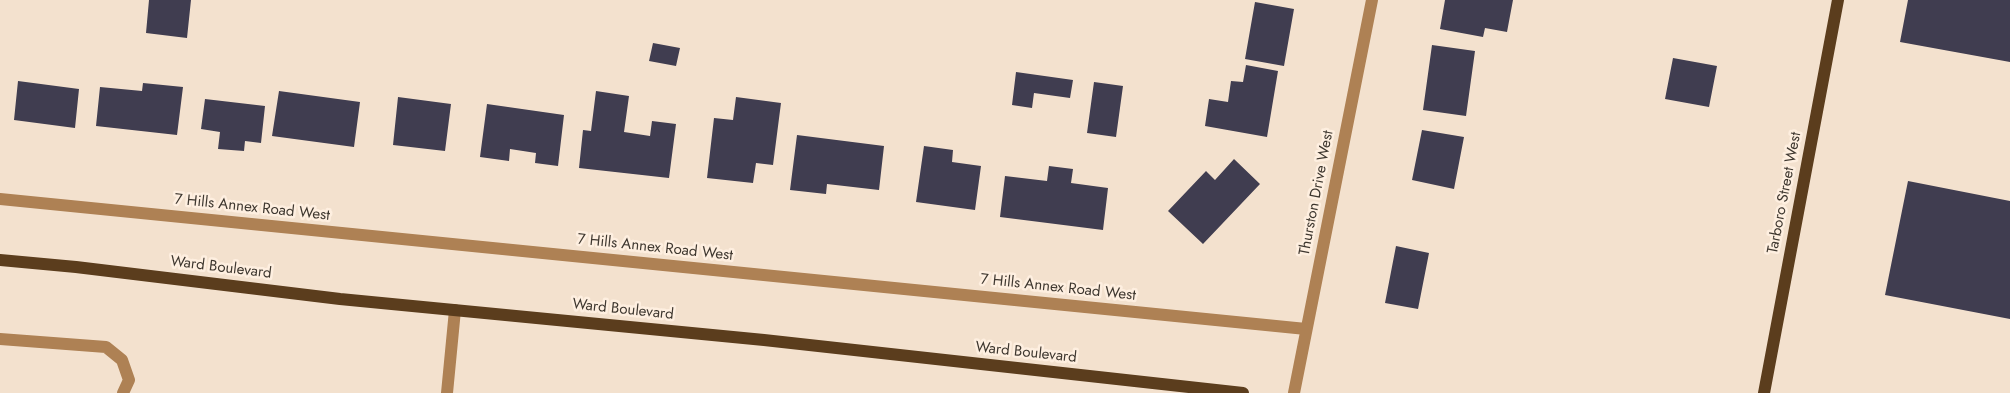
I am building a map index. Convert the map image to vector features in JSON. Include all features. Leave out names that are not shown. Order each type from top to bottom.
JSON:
[{"type":"main road","name":"Tarboro Street West","points":[[1764,393],[1838,0]]},
{"type":"main road","name":"Ward Boulevard","points":[[0,260],[76,266],[340,299],[774,341],[1243,393]]},
{"type":"street","name":"Thurston Drive West","points":[[1294,393],[1372,0]]},
{"type":"street","name":"7 Hills Annex Road West","points":[[0,199],[1306,329]]},
{"type":"street","points":[[447,393],[455,310]]},
{"type":"street","points":[[0,339],[106,347],[122,360],[129,380],[123,393]]},
{"type":"building","points":[[149,0],[191,0],[187,38],[146,33]]},
{"type":"building","points":[[1445,0],[1513,0],[1507,32],[1485,28],[1483,37],[1440,29]]},
{"type":"building","points":[[1908,0],[2010,0],[2010,62],[1900,42]]},
{"type":"building","points":[[1255,2],[1294,9],[1284,66],[1245,59]]},
{"type":"building","points":[[653,43],[680,48],[676,66],[649,61]]},
{"type":"building","points":[[1432,45],[1475,51],[1466,116],[1423,110]]},
{"type":"building","points":[[1673,58],[1717,66],[1709,107],[1665,99]]},
{"type":"building","points":[[1246,65],[1278,71],[1267,137],[1205,126],[1209,99],[1228,102],[1231,81],[1243,82]]},
{"type":"building","points":[[1016,72],[1073,80],[1070,98],[1034,93],[1032,108],[1012,105]]},
{"type":"building","points":[[18,81],[79,89],[75,128],[14,120]]},
{"type":"building","points":[[1094,82],[1123,86],[1116,137],[1087,133]]},
{"type":"building","points":[[143,83],[183,87],[177,135],[96,126],[100,87],[142,91]]},
{"type":"building","points":[[279,91],[360,102],[354,147],[272,136]]},
{"type":"building","points":[[596,91],[629,96],[624,132],[650,136],[652,121],[676,124],[669,178],[579,168],[583,130],[591,131]]},
{"type":"building","points":[[398,97],[451,104],[445,151],[393,145]]},
{"type":"building","points":[[736,97],[781,103],[773,165],[756,163],[753,183],[707,178],[714,118],[733,120]]},
{"type":"building","points":[[205,99],[265,106],[261,143],[245,141],[244,151],[218,149],[220,132],[201,129]]},
{"type":"building","points":[[487,104],[564,115],[558,166],[535,163],[536,153],[510,149],[509,161],[480,157]]},
{"type":"building","points":[[1422,130],[1464,137],[1454,189],[1412,180]]},
{"type":"building","points":[[797,135],[884,146],[879,190],[827,184],[826,194],[790,190]]},
{"type":"building","points":[[924,146],[953,150],[952,162],[981,166],[975,210],[916,202]]},
{"type":"building","points":[[1234,159],[1260,184],[1203,244],[1168,211],[1206,171],[1215,180]]},
{"type":"building","points":[[1049,166],[1073,169],[1071,183],[1108,188],[1103,230],[1000,217],[1005,176],[1047,181]]},
{"type":"building","points":[[1908,181],[2010,201],[2010,319],[1885,295]]},
{"type":"building","points":[[1396,246],[1429,253],[1418,309],[1385,303]]}]
